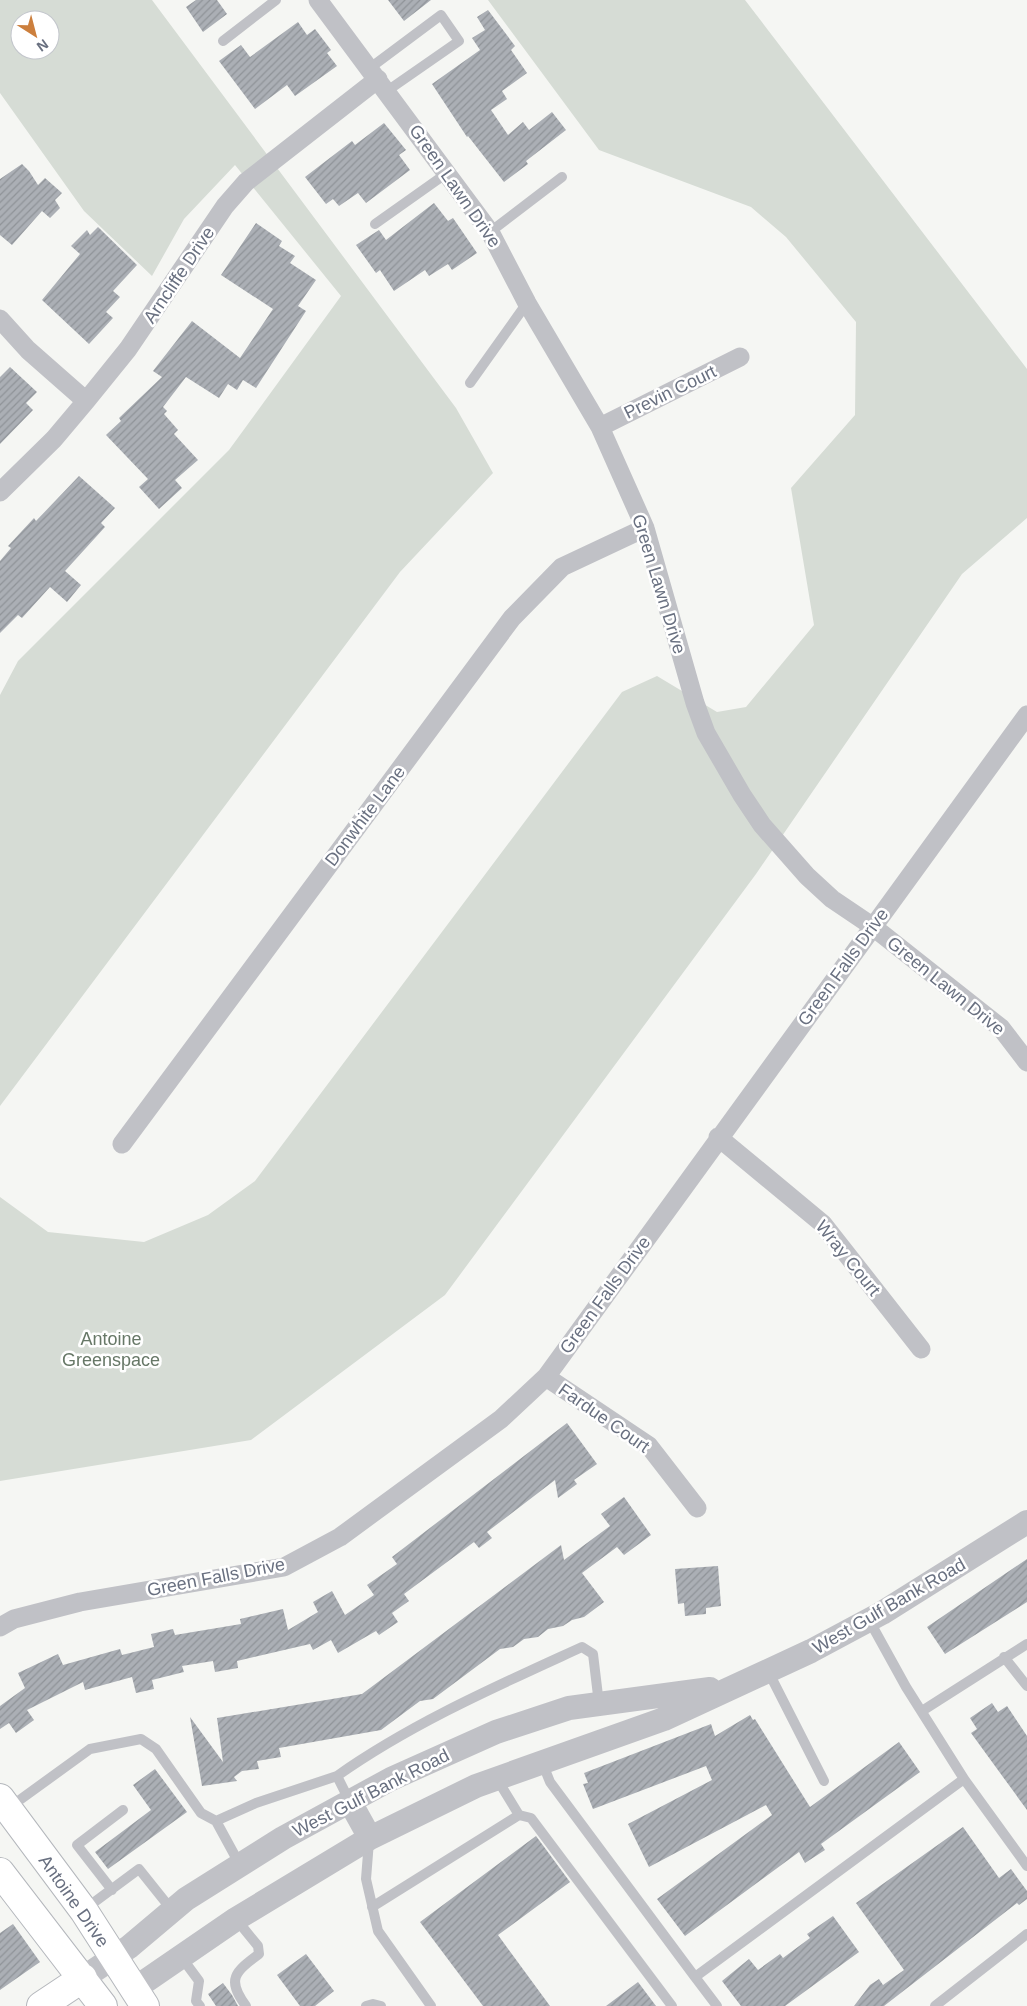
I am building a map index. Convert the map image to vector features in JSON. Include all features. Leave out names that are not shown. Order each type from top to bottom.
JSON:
[{"type":"main road","name":"Antoine Drive","points":[[4,1803],[84,1911],[140,1998]]},
{"type":"main road","points":[[0,1872],[83,1978],[102,2006]]},
{"type":"main road","name":"West Gulf Bank Road","points":[[41,2006],[83,1978]]},
{"type":"main road","name":"West Gulf Bank Road","points":[[102,2006],[140,1998]]},
{"type":"street","name":"Green Lawn Drive","points":[[318,0],[490,232],[528,303],[600,427],[645,528],[695,703],[706,733],[722,763],[762,825],[785,853],[832,899],[872,926],[1001,1028],[1027,1062]]},
{"type":"street","name":"Arncliffe Drive","points":[[0,492],[54,439],[128,349],[225,206],[246,182],[378,79]]},
{"type":"street","points":[[1,325],[86,401]]},
{"type":"street","name":"Previn Court","points":[[600,427],[740,357]]},
{"type":"street","name":"Donwhite Lane","points":[[122,1144],[512,618],[562,567],[645,528]]},
{"type":"street","name":"Green Falls Drive","points":[[0,1627],[14,1619],[80,1602],[284,1567],[340,1537],[501,1419],[546,1377],[718,1137],[1027,715]]},
{"type":"street","name":"Wray Court","points":[[718,1137],[823,1224],[921,1349]]},
{"type":"street","name":"Fardue Court","points":[[546,1377],[649,1446],[697,1508]]},
{"type":"street","name":"West Gulf Bank Road","points":[[140,1998],[182,1958],[236,1919],[370,1838],[476,1786],[664,1719],[811,1651],[869,1620],[1027,1522]]},
{"type":"street","name":"West Gulf Bank Road","points":[[83,1978],[114,1958],[171,1910],[240,1865],[283,1838],[391,1779],[496,1732],[569,1708],[709,1690],[745,1680]]},
{"type":"street","points":[[350,1802],[370,1838]]},
{"type":"lane","points":[[223,40],[276,0]]},
{"type":"lane","points":[[441,15],[459,41],[378,79],[441,15]]},
{"type":"lane","points":[[375,224],[447,173]]},
{"type":"lane","points":[[490,232],[562,178]]},
{"type":"lane","points":[[470,383],[528,303]]},
{"type":"lane","points":[[869,1620],[922,1712],[964,1779],[1027,1866]]},
{"type":"lane","points":[[922,1712],[1004,1657],[1027,1644]]},
{"type":"lane","points":[[216,1821],[256,1803],[337,1776],[364,1757],[474,1698],[582,1647],[593,1654],[600,1705]]},
{"type":"lane","points":[[1004,1657],[1027,1686]]},
{"type":"lane","points":[[768,1670],[824,1781]]},
{"type":"lane","points":[[4,1803],[90,1749],[141,1739],[156,1749],[201,1813],[216,1821],[240,1865]]},
{"type":"lane","points":[[542,1762],[550,1782],[717,2006]]},
{"type":"lane","points":[[337,1776],[350,1802]]},
{"type":"lane","points":[[497,1779],[520,1815],[531,1818],[672,2006]]},
{"type":"lane","points":[[695,1977],[964,1779]]},
{"type":"lane","points":[[112,1890],[76,1844],[123,1810]]},
{"type":"lane","points":[[372,1907],[520,1815]]},
{"type":"lane","points":[[370,1838],[366,1879],[378,1931],[431,2006]]},
{"type":"lane","points":[[84,1911],[139,1869],[171,1910]]},
{"type":"lane","points":[[236,1919],[258,1946],[259,1954],[242,1967],[235,1979],[235,1991],[246,2006]]},
{"type":"lane","points":[[935,2006],[1027,1934]]},
{"type":"lane","points":[[182,1958],[199,1981],[196,2001],[200,2006]]},
{"type":"lane","points":[[366,2006],[374,2004],[381,2006]]},
{"type":"green space","points":[[0,0],[152,0],[456,408],[493,473],[400,572],[0,1106],[0,695],[18,661],[229,450],[341,296],[235,165],[184,219],[152,276],[84,211],[0,93]]},
{"type":"green space","name":"Antoine Greenspace","points":[[488,0],[745,0],[1027,369],[1027,518],[962,574],[756,874],[445,1295],[251,1440],[0,1481],[0,1197],[48,1232],[144,1242],[208,1215],[255,1181],[622,692],[657,676],[717,712],[746,707],[814,625],[791,488],[855,415],[856,322],[786,237],[751,207],[599,150]]},
{"type":"building","points":[[196,0],[217,0],[227,14],[203,32],[186,7]]},
{"type":"building","points":[[388,0],[431,0],[404,21]]},
{"type":"building","points":[[488,10],[515,46],[511,50],[527,73],[502,91],[507,99],[491,110],[508,135],[523,122],[529,130],[552,112],[566,130],[526,161],[528,164],[504,182],[467,137],[432,84],[480,50],[472,38],[485,30],[477,17]]},
{"type":"building","points":[[298,22],[307,35],[315,29],[331,50],[327,53],[337,66],[295,96],[287,85],[255,109],[219,61],[241,45],[250,57]]},
{"type":"building","points":[[384,123],[406,150],[399,155],[410,170],[366,203],[358,193],[339,206],[333,199],[326,204],[305,177],[352,141],[355,145]]},
{"type":"building","points":[[22,164],[38,185],[45,178],[62,193],[55,200],[60,208],[50,218],[42,211],[12,245],[0,235],[0,179]]},
{"type":"building","points":[[434,203],[448,221],[453,218],[477,253],[452,270],[448,264],[429,276],[425,270],[394,291],[380,270],[376,273],[356,245],[379,230],[386,240]]},
{"type":"building","points":[[256,223],[282,241],[279,246],[295,256],[290,263],[316,280],[298,306],[306,311],[256,388],[243,380],[237,390],[228,384],[219,398],[186,377],[163,407],[167,411],[164,414],[178,430],[174,434],[198,460],[175,480],[182,488],[159,509],[139,487],[148,479],[106,435],[121,421],[119,418],[162,377],[153,371],[192,321],[240,358],[273,309],[221,275]]},
{"type":"building","points":[[98,227],[137,265],[113,291],[120,297],[106,312],[113,318],[89,344],[42,300],[80,254],[71,246],[87,230],[90,235]]},
{"type":"building","points":[[10,367],[37,392],[26,403],[33,410],[0,444],[0,377]]},
{"type":"building","points":[[79,476],[115,508],[101,523],[105,527],[65,571],[81,585],[67,602],[50,587],[22,618],[18,615],[0,633],[0,561],[11,548],[8,546],[34,518],[36,521]]},
{"type":"building","points":[[567,1423],[597,1464],[574,1480],[577,1484],[558,1498],[555,1480],[487,1532],[492,1538],[479,1548],[474,1542],[404,1594],[409,1601],[392,1613],[398,1622],[379,1635],[376,1631],[338,1653],[331,1640],[313,1650],[310,1644],[237,1661],[238,1668],[215,1672],[213,1661],[182,1666],[184,1672],[152,1680],[154,1689],[136,1693],[132,1677],[85,1690],[83,1682],[27,1710],[34,1720],[16,1733],[9,1723],[0,1729],[0,1706],[25,1688],[18,1673],[58,1654],[63,1665],[120,1649],[122,1655],[154,1647],[151,1634],[173,1629],[175,1635],[241,1624],[240,1619],[283,1609],[288,1630],[318,1612],[313,1602],[332,1591],[345,1615],[374,1595],[367,1585],[397,1564],[392,1557]]},
{"type":"building","points":[[624,1497],[651,1535],[624,1555],[617,1547],[582,1573],[604,1602],[584,1617],[572,1620],[563,1626],[548,1629],[538,1637],[524,1639],[513,1647],[500,1649],[433,1699],[420,1701],[381,1730],[279,1748],[281,1757],[257,1761],[259,1769],[242,1771],[234,1777],[237,1781],[202,1786],[190,1717],[223,1762],[217,1718],[362,1694],[561,1545],[564,1560],[610,1526],[601,1514]]},
{"type":"building","points":[[1027,1559],[1027,1602],[945,1654],[927,1627]]},
{"type":"building","points":[[718,1566],[721,1606],[706,1608],[706,1614],[685,1616],[684,1603],[678,1604],[675,1569]]},
{"type":"building","points":[[992,1703],[998,1712],[1007,1706],[1027,1736],[1027,1810],[971,1733],[977,1729],[970,1718]]},
{"type":"building","points":[[750,1715],[753,1720],[755,1719],[810,1807],[899,1742],[920,1772],[821,1844],[825,1850],[805,1863],[799,1852],[685,1936],[657,1899],[772,1815],[766,1805],[649,1867],[628,1824],[712,1780],[706,1766],[593,1809],[583,1784],[588,1783],[584,1773],[711,1724],[715,1736]]},
{"type":"building","points":[[155,1769],[187,1812],[108,1869],[95,1852],[151,1810],[133,1785]]},
{"type":"building","points":[[963,1827],[999,1878],[1011,1869],[1027,1891],[1027,1899],[1019,1905],[1017,1903],[884,2006],[854,2006],[870,1985],[879,1979],[883,1985],[904,1970],[856,1903]]},
{"type":"building","points":[[536,1836],[570,1882],[498,1935],[550,2006],[483,2006],[420,1922]]},
{"type":"building","points":[[833,1916],[859,1952],[785,2006],[741,2006],[722,1981],[749,1959],[758,1970],[780,1954],[783,1958],[810,1938],[807,1934]]},
{"type":"building","points":[[13,1924],[40,1962],[0,1990],[0,1933]]},
{"type":"building","points":[[306,1954],[334,1991],[315,2006],[300,2006],[277,1975]]},
{"type":"building","points":[[638,1982],[656,2006],[606,2006]]},
{"type":"building","points":[[223,1983],[238,2006],[216,2006],[208,1994]]}]
